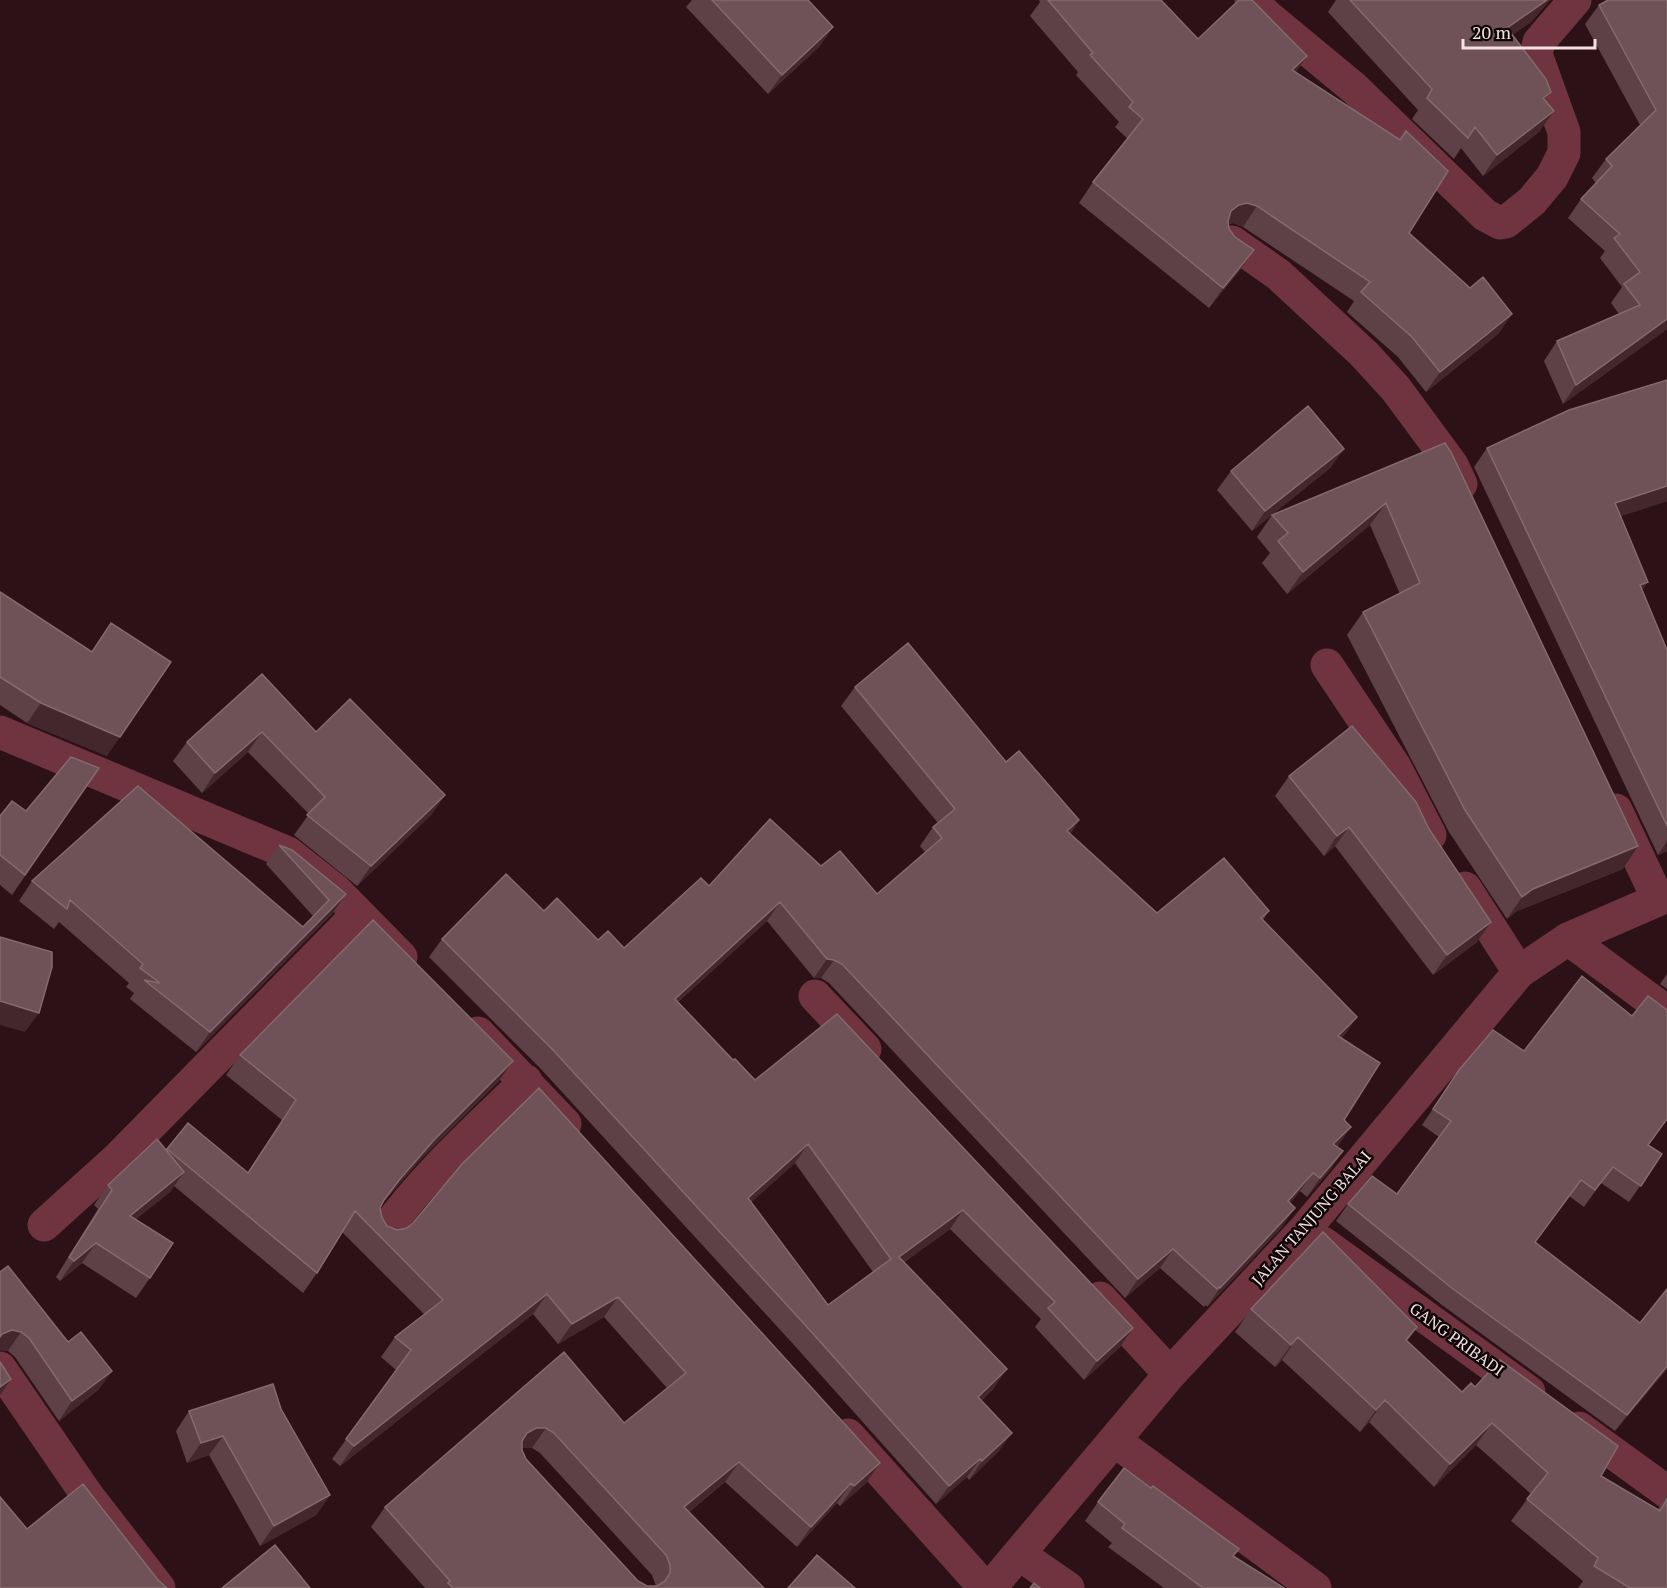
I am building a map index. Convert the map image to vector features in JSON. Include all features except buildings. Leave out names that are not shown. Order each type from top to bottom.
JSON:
[{"type":"street","points":[[1251,0],[1354,88],[1485,215],[1500,223],[1506,222],[1532,201],[1552,177],[1564,153],[1564,132],[1536,54],[1539,42],[1563,5]]},
{"type":"street","points":[[1232,242],[1279,275],[1364,354],[1396,389],[1452,465],[1473,509]]},
{"type":"street","points":[[1327,665],[1395,767],[1431,838],[1519,972]]},
{"type":"street","points":[[0,732],[288,853],[336,891],[425,981]]},
{"type":"street","points":[[1601,780],[1662,897]]},
{"type":"street","name":"JALAN TANJUNG BALAI","points":[[990,1588],[1170,1374],[1305,1229],[1519,972],[1568,939],[1662,897]]},
{"type":"street","points":[[44,1225],[117,1159],[358,914]]},
{"type":"street","points":[[1568,939],[1667,1012]]},
{"type":"street","points":[[815,996],[889,1073]]},
{"type":"street","points":[[459,1014],[526,1081],[581,1141]]},
{"type":"street","points":[[385,1231],[404,1204],[432,1174],[526,1081]]},
{"type":"street","name":"GANG PRIBADI","points":[[1305,1229],[1667,1492]]},
{"type":"street","points":[[1083,1280],[1170,1374]]},
{"type":"street","points":[[0,1368],[87,1495],[159,1588]]},
{"type":"street","points":[[827,1411],[985,1588]]},
{"type":"street","points":[[1115,1441],[1315,1588]]},
{"type":"street","points":[[1019,1554],[1068,1588]]}]
